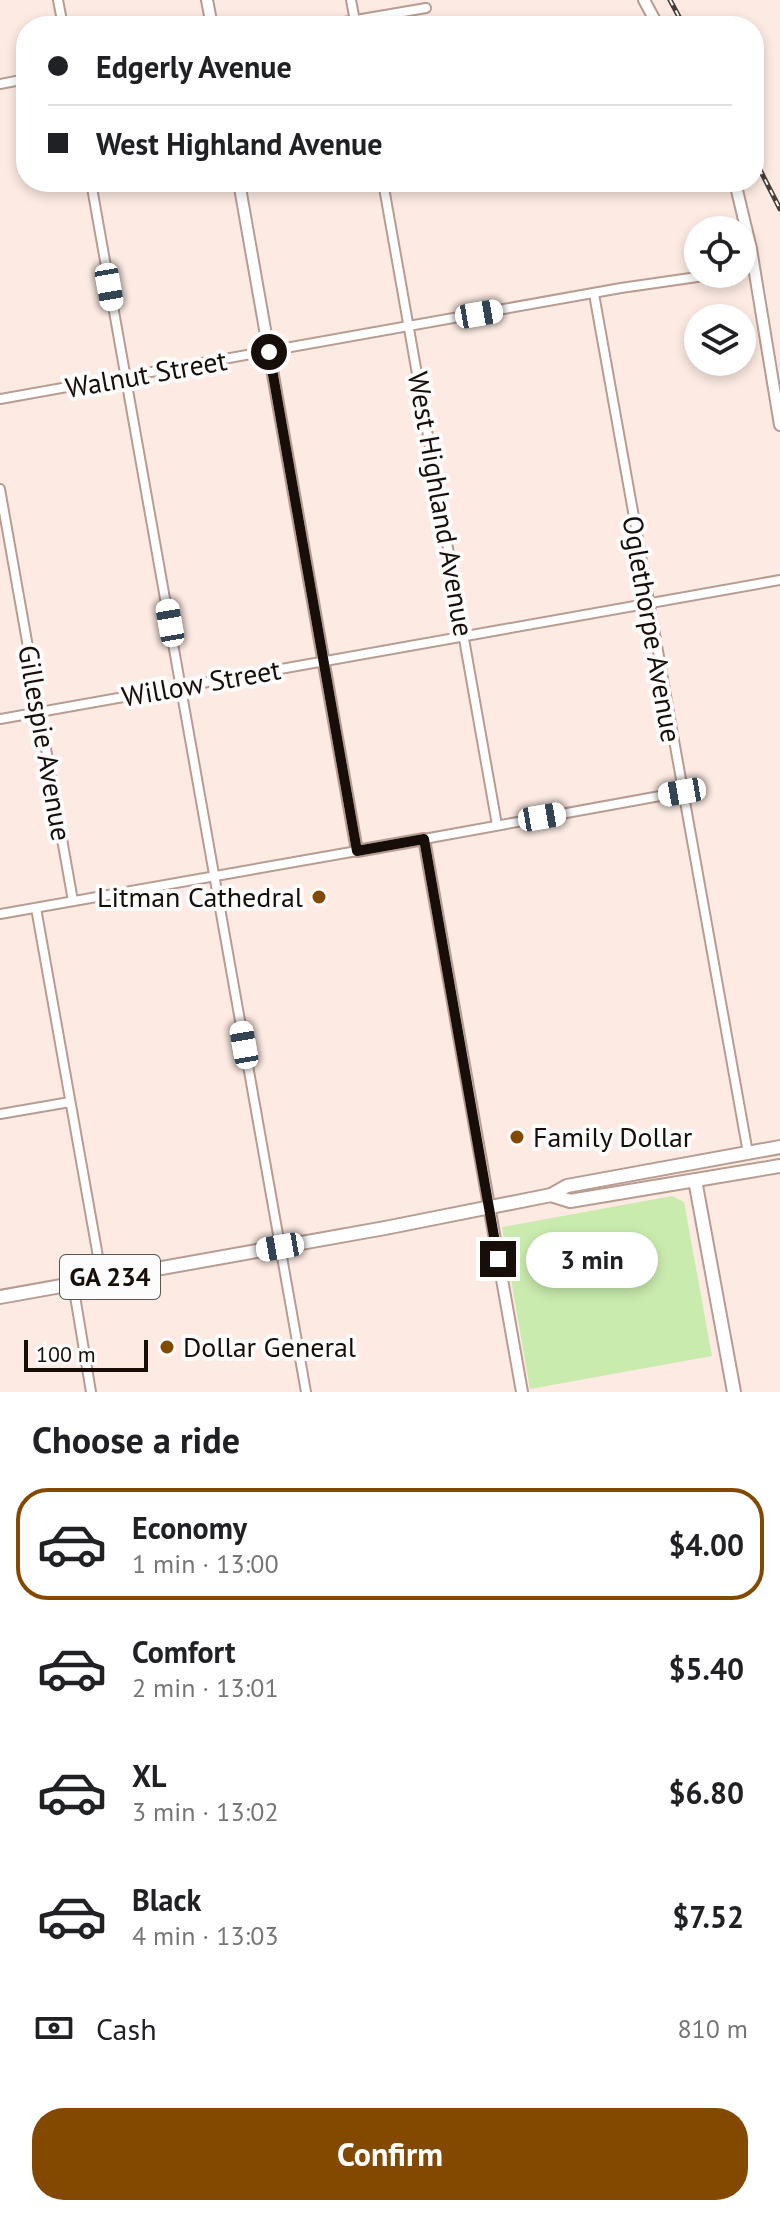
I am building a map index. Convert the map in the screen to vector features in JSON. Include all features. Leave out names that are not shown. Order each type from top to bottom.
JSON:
[{"type":"main road","points":[[695,1180],[717,1158],[780,1147]]},
{"type":"main road","name":"GA 234","points":[[0,1297],[551,1195],[567,1186],[717,1158]]},
{"type":"main road","points":[[665,1168],[695,1180],[780,1166]]},
{"type":"main road","points":[[695,1180],[734,1392]]},
{"type":"main road","name":"GA 234","points":[[551,1195],[570,1201],[695,1180]]},
{"type":"street","points":[[388,16],[426,8]]},
{"type":"street","points":[[93,192],[306,1392]]},
{"type":"street","points":[[241,192],[357,851]]},
{"type":"street","name":"West Highland Avenue","points":[[385,192],[497,825]]},
{"type":"street","points":[[738,192],[744,216]]},
{"type":"street","name":"Walnut Street","points":[[0,399],[684,279]]},
{"type":"street","points":[[752,288],[780,425]]},
{"type":"street","name":"Oglethorpe Avenue","points":[[594,294],[748,1153]]},
{"type":"street","name":"Gillespie Avenue","points":[[0,489],[73,901]]},
{"type":"street","name":"Willow Street","points":[[0,719],[181,684],[324,662],[780,580]]},
{"type":"street","points":[[0,914],[682,792]]},
{"type":"street","points":[[424,839],[522,1392]]},
{"type":"street","points":[[36,908],[102,1279]]},
{"type":"street","points":[[0,1114],[70,1102]]},
{"type":"street","points":[[73,1284],[91,1392]]},
{"type":"green space","points":[[672,1196],[684,1202],[712,1356],[530,1389],[502,1227]]},
{"type":"railway","points":[[670,0],[679,16]]},
{"type":"railway","points":[[764,178],[780,209]]},
{"type":"place","name":"Litman Cathedral","points":[[319,897]]},
{"type":"place","name":"Family Dollar","points":[[517,1137]]},
{"type":"place","name":"Dollar General","points":[[167,1347]]},
{"type":"route","points":[[269,352],[357,851],[424,839],[498,1259]]}]
